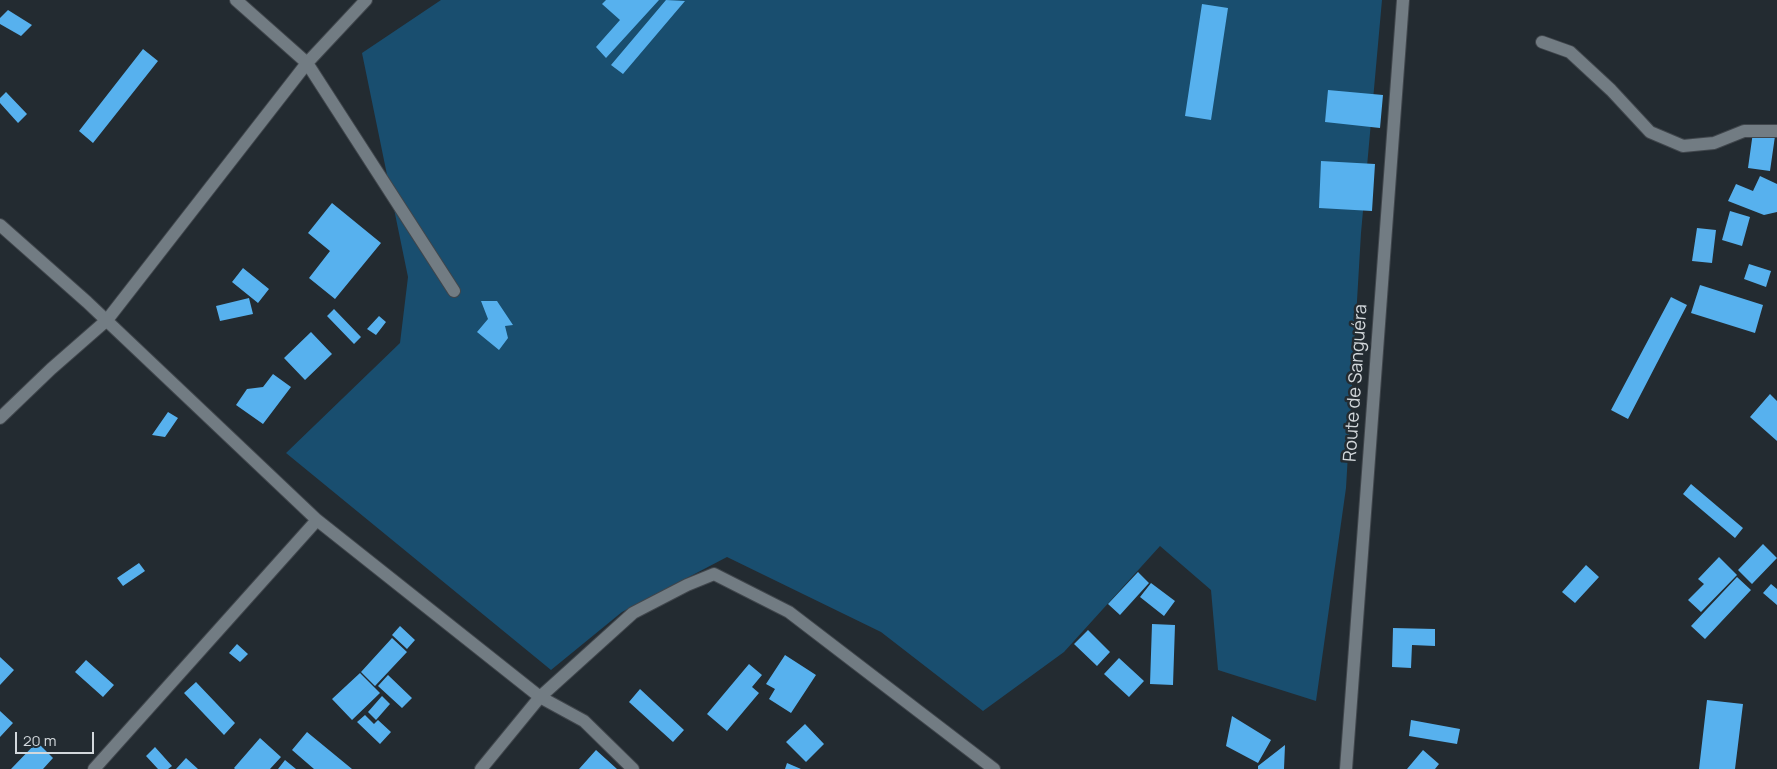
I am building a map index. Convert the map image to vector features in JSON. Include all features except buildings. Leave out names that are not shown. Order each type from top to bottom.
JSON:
[{"type":"street","points":[[236,0],[307,63],[454,291]]},
{"type":"street","points":[[0,418],[107,320],[307,63],[366,0]]},
{"type":"street","name":"Route de Sanguéra","points":[[1346,769],[1403,0]]},
{"type":"street","points":[[1542,42],[1570,52],[1611,90],[1650,132],[1683,146],[1714,143],[1744,131],[1777,131]]},
{"type":"street","points":[[0,225],[107,320],[317,520],[540,697],[584,721],[633,769]]},
{"type":"street","points":[[94,769],[317,520]]},
{"type":"street","points":[[481,769],[540,697],[633,613],[687,585],[714,574],[789,612],[994,769]]},
{"type":"shaded area","points":[[441,0],[1382,0],[1361,233],[1346,488],[1316,701],[1218,670],[1211,590],[1160,546],[1064,652],[983,711],[881,632],[727,557],[622,612],[551,670],[286,453],[400,343],[408,277],[362,53]]}]
